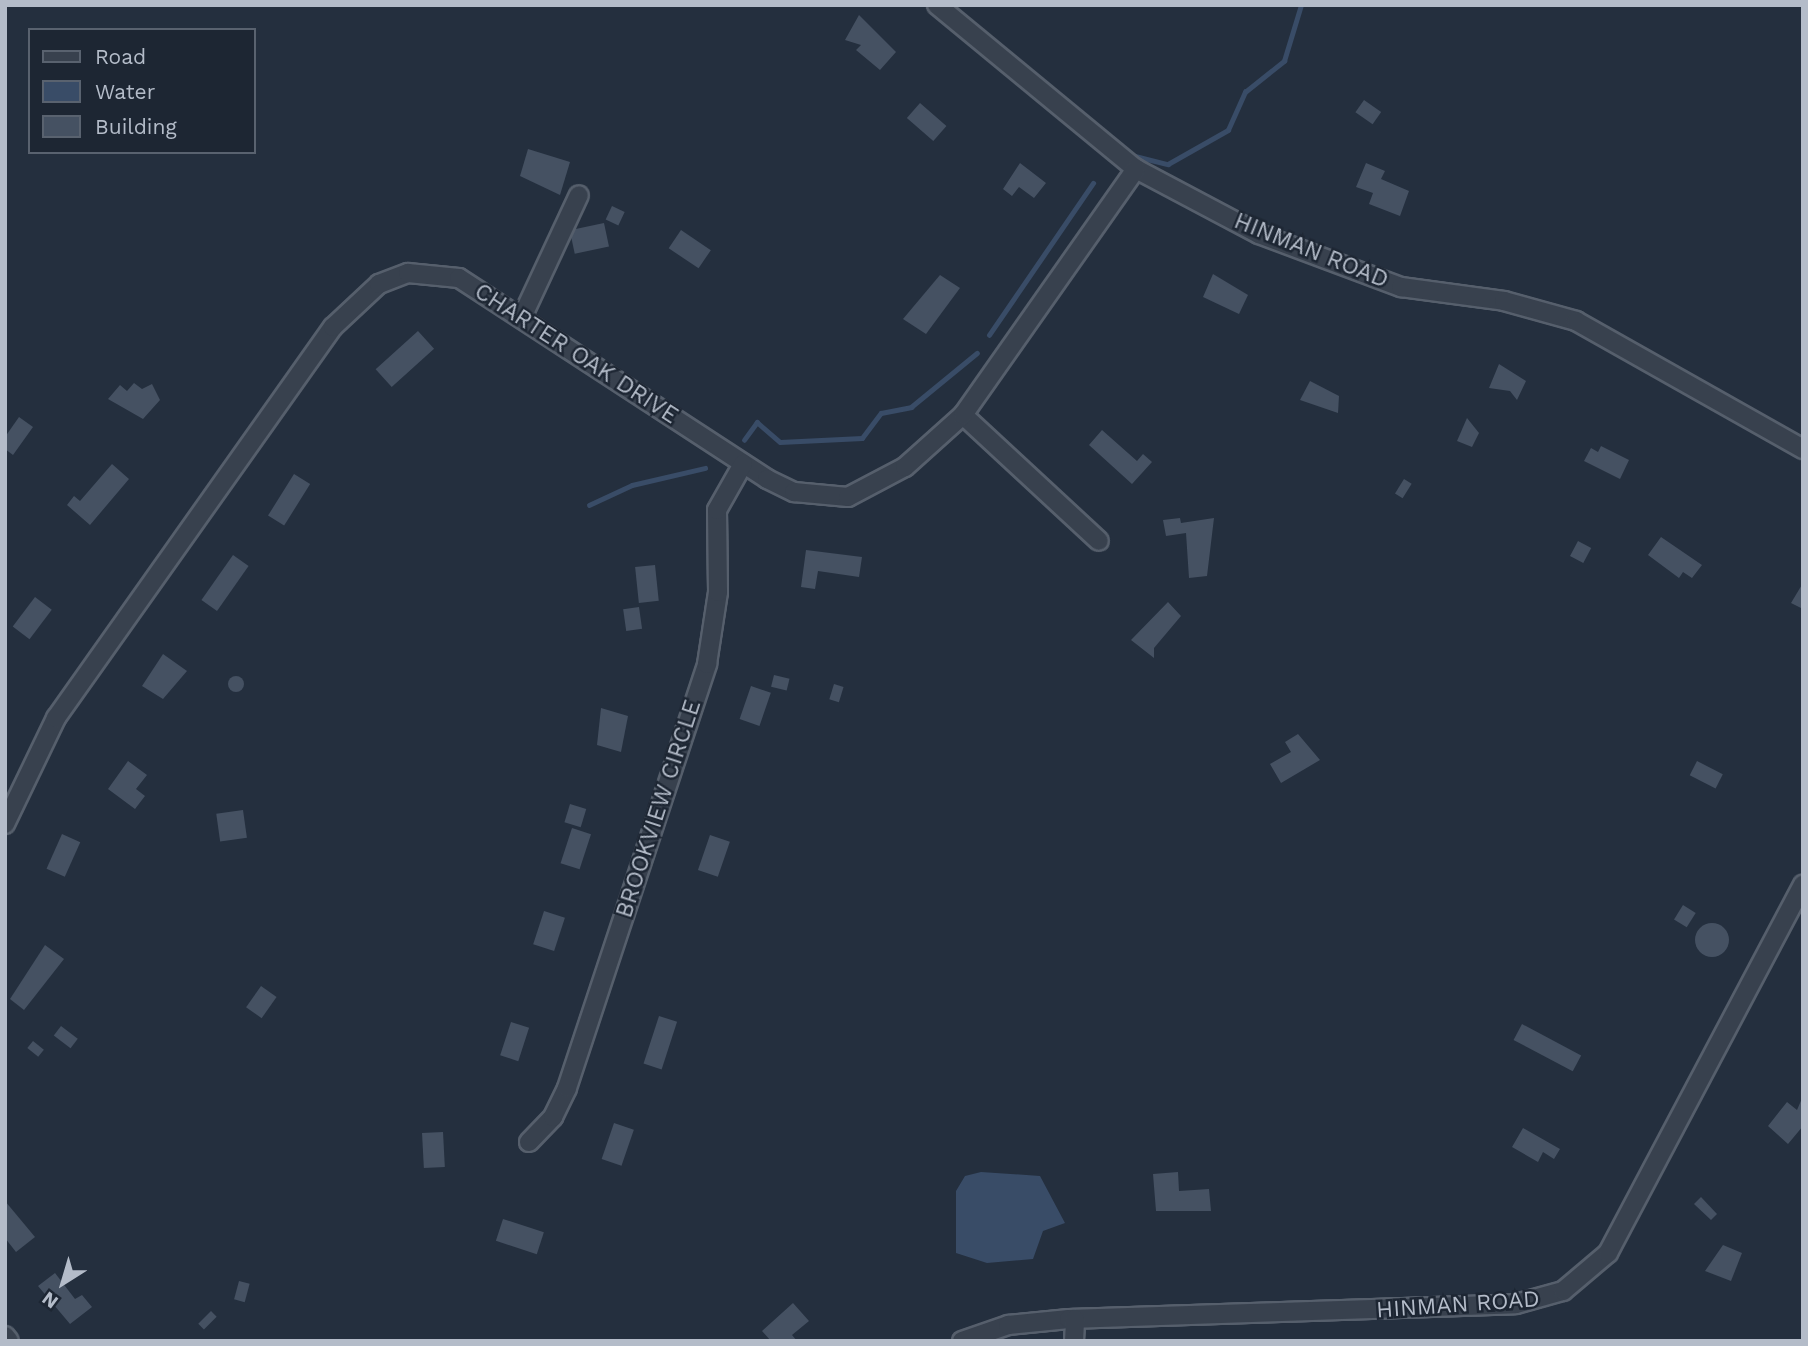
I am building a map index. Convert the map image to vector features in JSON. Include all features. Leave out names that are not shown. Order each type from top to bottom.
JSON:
[{"type":"street","name":"HINMAN ROAD","points":[[937,5],[1136,169],[1259,234],[1367,276],[1576,321],[1803,449]]},
{"type":"street","name":"CHARTER OAK DRIVE","points":[[5,824],[56,718],[333,327],[362,296],[408,273],[432,272],[459,278],[523,315],[743,464],[794,492],[848,497],[905,467],[963,415],[1136,169]]},
{"type":"street","points":[[523,315],[579,195]]},
{"type":"street","points":[[963,415],[1099,541]]},
{"type":"street","name":"BROOKVIEW CIRCLE","points":[[530,1142],[553,1117],[567,1088],[707,664],[718,592],[717,510],[743,464]]},
{"type":"street","name":"HINMAN ROAD","points":[[961,1341],[1008,1325],[1075,1319],[1516,1304],[1563,1291],[1608,1253],[1803,884]]},
{"type":"street","points":[[1074,1341],[1075,1319]]},
{"type":"street","points":[[5,1336],[9,1341]]},
{"type":"water","points":[[981,1172],[1040,1176],[1065,1223],[1043,1231],[1033,1259],[987,1263],[956,1253],[956,1191],[965,1176]]},
{"type":"building","points":[[859,15],[896,52],[880,70],[856,50],[861,45],[845,40]]},
{"type":"building","points":[[1364,100],[1381,112],[1373,124],[1355,112]]},
{"type":"building","points":[[920,103],[946,126],[933,141],[907,118]]},
{"type":"building","points":[[528,149],[570,162],[560,195],[520,176]]},
{"type":"building","points":[[1020,163],[1046,183],[1034,198],[1019,187],[1012,196],[1003,189]]},
{"type":"building","points":[[1366,163],[1385,171],[1381,179],[1409,191],[1400,216],[1369,204],[1373,193],[1356,187]]},
{"type":"building","points":[[612,206],[625,212],[618,226],[606,220]]},
{"type":"building","points":[[604,223],[609,246],[575,254],[570,230]]},
{"type":"building","points":[[681,230],[711,250],[699,268],[669,248]]},
{"type":"building","points":[[1213,274],[1248,295],[1239,314],[1203,297]]},
{"type":"building","points":[[940,275],[960,288],[926,334],[903,319]]},
{"type":"building","points":[[418,331],[434,349],[392,387],[376,369]]},
{"type":"building","points":[[1499,364],[1526,381],[1517,400],[1510,391],[1489,388]]},
{"type":"building","points":[[1310,381],[1339,396],[1338,413],[1300,400]]},
{"type":"building","points":[[134,383],[142,389],[152,384],[160,400],[143,419],[108,399],[120,385],[127,391]]},
{"type":"building","points":[[19,417],[33,427],[13,455],[5,449],[5,437]]},
{"type":"building","points":[[1467,418],[1479,433],[1472,447],[1457,441]]},
{"type":"building","points":[[1102,430],[1137,461],[1143,454],[1152,462],[1132,484],[1089,445]]},
{"type":"building","points":[[1601,446],[1629,460],[1620,479],[1584,461],[1591,448],[1598,452]]},
{"type":"building","points":[[112,464],[129,479],[90,525],[67,505],[74,496],[80,501]]},
{"type":"building","points":[[294,474],[310,484],[284,526],[268,516]]},
{"type":"building","points":[[1404,479],[1412,484],[1403,498],[1395,493]]},
{"type":"building","points":[[1180,518],[1181,523],[1214,518],[1207,576],[1189,578],[1186,533],[1166,536],[1163,520]]},
{"type":"building","points":[[1661,537],[1702,565],[1692,578],[1683,572],[1679,578],[1648,555]]},
{"type":"building","points":[[1578,541],[1591,548],[1583,563],[1570,556]]},
{"type":"building","points":[[806,550],[862,557],[859,577],[818,571],[815,589],[801,587]]},
{"type":"building","points":[[233,555],[249,566],[217,611],[201,600]]},
{"type":"building","points":[[655,565],[659,601],[639,603],[635,567]]},
{"type":"building","points":[[1803,583],[1803,609],[1791,603]]},
{"type":"building","points":[[35,597],[52,610],[30,639],[13,627]]},
{"type":"building","points":[[1168,602],[1181,616],[1154,648],[1154,658],[1131,640]]},
{"type":"building","points":[[639,607],[642,629],[626,631],[623,609]]},
{"type":"building","points":[[163,654],[187,671],[163,699],[142,686]]},
{"type":"building","points":[[774,675],[790,679],[787,691],[771,687]]},
{"type":"building","points":[[236,676],[242,678],[242,690],[236,692],[230,690],[228,684],[230,678]]},
{"type":"building","points":[[834,684],[844,687],[839,702],[829,699]]},
{"type":"building","points":[[751,686],[771,693],[759,726],[740,719]]},
{"type":"building","points":[[601,708],[628,716],[621,752],[597,745]]},
{"type":"building","points":[[1298,734],[1320,760],[1281,783],[1270,764],[1291,752],[1285,742]]},
{"type":"building","points":[[128,761],[147,775],[136,789],[145,796],[135,809],[108,789]]},
{"type":"building","points":[[1697,761],[1723,774],[1716,788],[1690,775]]},
{"type":"building","points":[[570,804],[586,809],[581,827],[564,822]]},
{"type":"building","points":[[243,810],[247,838],[220,841],[216,814]]},
{"type":"building","points":[[572,828],[591,834],[580,869],[561,863]]},
{"type":"building","points":[[62,834],[80,842],[65,877],[47,869]]},
{"type":"building","points":[[710,835],[730,842],[718,877],[698,870]]},
{"type":"building","points":[[1683,905],[1696,913],[1687,927],[1674,919]]},
{"type":"building","points":[[544,911],[565,918],[554,951],[533,944]]},
{"type":"building","points":[[1712,923],[1724,928],[1729,940],[1724,952],[1712,957],[1700,952],[1695,940],[1700,928]]},
{"type":"building","points":[[45,945],[64,959],[24,1010],[10,999]]},
{"type":"building","points":[[261,986],[277,997],[262,1018],[246,1007]]},
{"type":"building","points":[[659,1016],[677,1022],[662,1069],[644,1064]]},
{"type":"building","points":[[511,1022],[529,1028],[518,1061],[500,1055]]},
{"type":"building","points":[[1522,1024],[1581,1055],[1573,1071],[1514,1040]]},
{"type":"building","points":[[61,1026],[78,1039],[71,1048],[54,1036]]},
{"type":"building","points":[[33,1041],[44,1050],[38,1057],[27,1048]]},
{"type":"building","points":[[1803,1096],[1803,1126],[1788,1144],[1768,1126],[1787,1102],[1797,1110]]},
{"type":"building","points":[[614,1123],[634,1130],[621,1166],[602,1159]]},
{"type":"building","points":[[1523,1128],[1560,1149],[1554,1159],[1543,1152],[1538,1162],[1512,1147]]},
{"type":"building","points":[[443,1132],[445,1167],[424,1168],[422,1133]]},
{"type":"building","points":[[1178,1172],[1179,1191],[1209,1189],[1211,1211],[1156,1211],[1153,1174]]},
{"type":"building","points":[[1701,1197],[1717,1214],[1711,1220],[1694,1204]]},
{"type":"building","points":[[5,1201],[35,1237],[16,1252],[5,1238]]},
{"type":"building","points":[[503,1219],[544,1232],[537,1254],[496,1241]]},
{"type":"building","points":[[1723,1245],[1742,1253],[1731,1281],[1705,1271]]},
{"type":"building","points":[[55,1273],[75,1299],[82,1295],[92,1307],[70,1324],[38,1286]]},
{"type":"building","points":[[239,1281],[250,1284],[245,1302],[234,1299]]},
{"type":"building","points":[[793,1303],[809,1321],[792,1335],[797,1341],[771,1341],[762,1331]]},
{"type":"building","points":[[211,1311],[217,1317],[204,1329],[198,1324]]},
{"type":"waterway","points":[[1135,156],[1168,164],[1228,130],[1245,92],[1284,61],[1301,5]]},
{"type":"waterway","points":[[989,335],[1093,183]]},
{"type":"waterway","points":[[744,440],[757,422],[780,442],[862,438],[881,413],[911,407],[977,353]]},
{"type":"waterway","points":[[589,505],[632,485],[705,468]]}]
